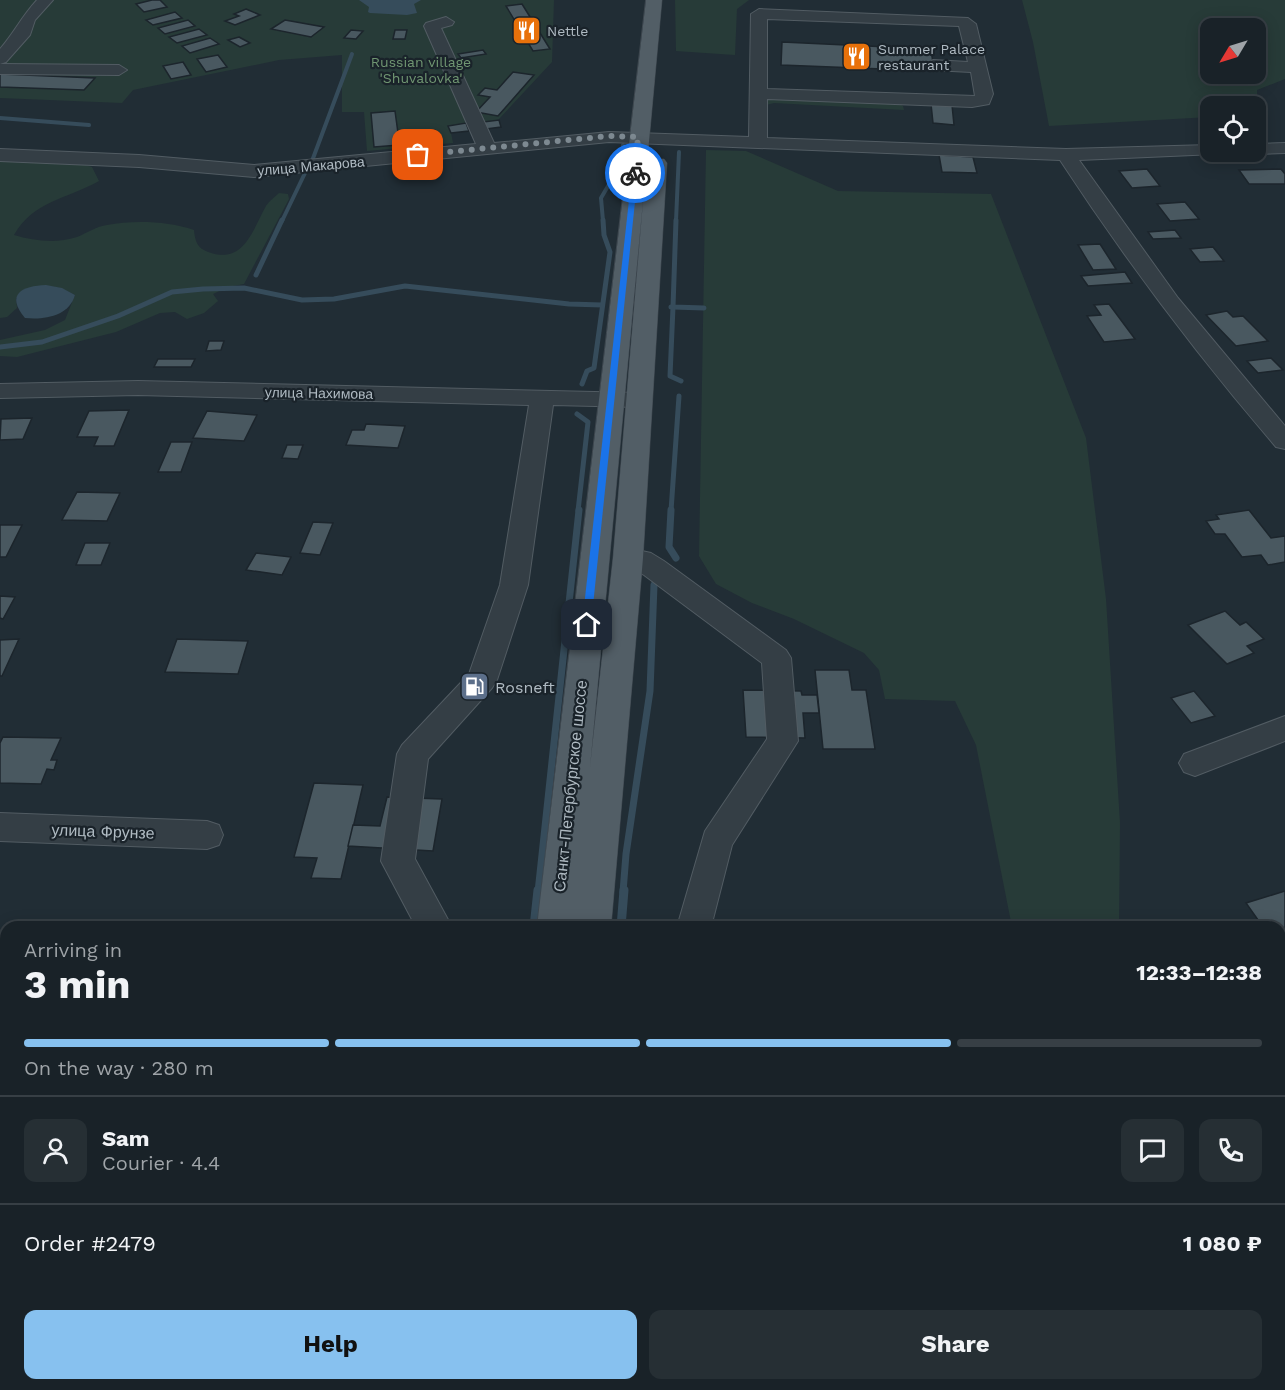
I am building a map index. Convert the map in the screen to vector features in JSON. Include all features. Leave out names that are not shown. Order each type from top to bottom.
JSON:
[{"type":"main road","name":"Санкт-Петербургское шоссе","points":[[654,0],[654,128]]},
{"type":"main road","name":"Санкт-Петербургское шоссе","points":[[557,921],[624,399],[666,0]]},
{"type":"main road","name":"Санкт-Петербургское шоссе","points":[[593,921],[628,558],[624,399]]},
{"type":"street","points":[[0,59],[24,32],[28,19],[45,0]]},
{"type":"street","points":[[758,142],[759,14],[962,21],[968,24],[984,94],[983,99],[972,102],[760,94]]},
{"type":"street","points":[[446,22],[432,27],[487,148]]},
{"type":"street","points":[[933,65],[978,67]]},
{"type":"street","points":[[0,69],[119,70]]},
{"type":"street","name":"улица Макарова","points":[[0,155],[139,161],[254,171],[609,136],[654,128],[693,139],[758,142],[899,157],[1200,150]]},
{"type":"street","points":[[1266,149],[1285,148]]},
{"type":"street","points":[[1056,154],[1168,301],[1285,441]]},
{"type":"street","name":"улица Нахимова","points":[[0,391],[138,388],[624,399]]},
{"type":"street","points":[[432,921],[398,861],[413,754],[482,680],[514,585],[543,398]]},
{"type":"street","points":[[628,558],[641,561],[654,568],[776,657],[783,741],[717,841],[696,921]]},
{"type":"street","points":[[1194,763],[1285,728]]},
{"type":"street","name":"улица Фрунзе","points":[[0,827],[207,835]]},
{"type":"green space","name":"Russian village 'Shuvalovka'","points":[[0,0],[554,0],[552,62],[499,119],[501,127],[451,133],[453,143],[367,151],[364,112],[342,112],[342,55],[279,60],[133,90],[122,103],[0,98]]},
{"type":"green space","points":[[675,0],[749,0],[737,9],[735,55],[676,51]]},
{"type":"green space","points":[[1022,0],[1285,0],[1285,79],[1257,90],[1257,96],[1200,96],[1200,118],[1049,126],[1033,42]]},
{"type":"green space","points":[[766,100],[900,104],[904,110],[774,103],[766,105]]},
{"type":"green space","points":[[706,150],[746,151],[838,191],[991,194],[1086,438],[1106,599],[1120,823],[1119,921],[1011,921],[976,745],[955,701],[885,699],[879,670],[864,653],[794,619],[752,603],[716,584],[699,556]]},
{"type":"green space","points":[[0,158],[79,163],[92,167],[99,181],[41,208],[22,224],[14,235],[37,240],[69,239],[107,225],[151,222],[194,230],[196,241],[201,248],[220,255],[230,254],[245,243],[270,201],[279,193],[288,194],[289,199],[244,284],[228,287],[213,294],[218,301],[204,313],[187,319],[175,312],[160,313],[116,332],[17,357],[0,356],[0,340],[45,330],[65,320],[75,295],[51,286],[39,288],[16,298],[17,308],[7,317],[0,318]]},
{"type":"water","points":[[359,0],[421,0],[414,4],[417,13],[407,15],[370,13],[368,12],[369,7]]},
{"type":"water","points":[[46,285],[62,288],[75,295],[72,302],[62,312],[55,315],[25,318],[16,303],[19,293],[30,287]]},
{"type":"building","points":[[160,0],[167,7],[144,12],[136,4]]},
{"type":"building","points":[[522,4],[550,49],[533,51],[506,6]]},
{"type":"building","points":[[246,9],[260,15],[235,25],[225,21],[239,16],[234,14]]},
{"type":"building","points":[[175,12],[182,18],[153,25],[146,20]]},
{"type":"building","points":[[188,20],[195,26],[165,34],[158,28]]},
{"type":"building","points":[[285,20],[324,27],[311,37],[271,29]]},
{"type":"building","points":[[199,29],[207,35],[177,43],[169,37]]},
{"type":"building","points":[[351,30],[363,31],[356,39],[344,38]]},
{"type":"building","points":[[395,30],[407,30],[405,39],[393,39]]},
{"type":"building","points":[[239,37],[250,43],[240,47],[228,40]]},
{"type":"building","points":[[210,38],[219,44],[190,53],[182,46]]},
{"type":"building","name":"Summer Palace restaurant","points":[[782,42],[931,49],[934,71],[781,65]]},
{"type":"building","points":[[483,50],[486,54],[461,58],[458,54]]},
{"type":"building","points":[[218,55],[227,67],[206,72],[197,59]]},
{"type":"building","points":[[183,62],[191,75],[171,79],[163,66]]},
{"type":"building","points":[[513,72],[534,75],[498,116],[476,112],[490,97],[478,95],[485,88],[497,90]]},
{"type":"building","points":[[0,74],[95,78],[84,90],[0,87]]},
{"type":"building","points":[[931,104],[952,105],[954,125],[933,123]]},
{"type":"building","points":[[395,111],[398,133],[435,130],[437,142],[374,147],[371,113]]},
{"type":"building","points":[[499,120],[501,127],[486,129],[483,122]]},
{"type":"building","points":[[466,123],[469,131],[451,133],[448,126]]},
{"type":"building","points":[[939,155],[973,157],[977,173],[942,172]]},
{"type":"building","points":[[1147,169],[1160,186],[1132,188],[1119,171]]},
{"type":"building","points":[[1281,169],[1285,174],[1285,184],[1249,184],[1239,170]]},
{"type":"building","points":[[1185,202],[1199,219],[1170,221],[1157,204]]},
{"type":"building","points":[[1175,230],[1181,238],[1153,239],[1148,232]]},
{"type":"building","points":[[1100,244],[1116,269],[1093,270],[1078,245]]},
{"type":"building","points":[[1213,247],[1224,261],[1200,262],[1190,249]]},
{"type":"building","points":[[1125,272],[1132,283],[1088,286],[1081,276]]},
{"type":"building","points":[[1109,304],[1135,339],[1104,342],[1087,316],[1101,315],[1094,305]]},
{"type":"building","points":[[1227,311],[1233,317],[1243,316],[1268,341],[1236,346],[1206,315]]},
{"type":"building","points":[[209,341],[224,341],[221,350],[206,351]]},
{"type":"building","points":[[1271,358],[1283,370],[1258,373],[1247,361]]},
{"type":"building","points":[[158,359],[195,359],[191,367],[154,367]]},
{"type":"building","points":[[129,410],[114,446],[94,446],[98,437],[77,437],[89,411]]},
{"type":"building","points":[[207,411],[257,415],[244,441],[193,438]]},
{"type":"building","points":[[32,418],[23,439],[0,440],[1,419]]},
{"type":"building","points":[[366,424],[405,426],[398,448],[346,445],[352,430],[364,430]]},
{"type":"building","points":[[171,442],[192,442],[181,472],[158,472]]},
{"type":"building","points":[[287,445],[303,445],[298,459],[282,458]]},
{"type":"building","points":[[77,492],[120,493],[107,521],[62,520]]},
{"type":"building","points":[[1249,510],[1271,538],[1285,536],[1285,562],[1268,565],[1261,555],[1242,557],[1225,534],[1215,534],[1206,521],[1219,519],[1216,515]]},
{"type":"building","points":[[313,522],[333,523],[320,555],[300,553]]},
{"type":"building","points":[[0,525],[22,525],[6,557],[0,557]]},
{"type":"building","points":[[85,543],[110,543],[101,565],[76,565]]},
{"type":"building","points":[[256,553],[291,557],[282,575],[246,570]]},
{"type":"building","points":[[0,596],[15,597],[3,619],[0,618]]},
{"type":"building","points":[[1225,611],[1240,625],[1246,622],[1264,639],[1247,646],[1254,653],[1227,664],[1188,625]]},
{"type":"building","points":[[19,639],[2,676],[0,676],[0,640]]},
{"type":"building","points":[[177,639],[248,641],[238,674],[165,672]]},
{"type":"building","points":[[815,670],[849,670],[852,690],[866,690],[875,749],[823,749]]},
{"type":"building","points":[[743,690],[801,691],[802,695],[817,695],[819,713],[803,713],[805,738],[746,737]]},
{"type":"building","points":[[1194,691],[1215,716],[1191,723],[1171,698]]},
{"type":"building","points":[[3,737],[61,738],[51,760],[57,760],[54,770],[47,769],[41,784],[0,783],[0,743]]},
{"type":"building","points":[[314,783],[363,785],[341,879],[311,878],[317,858],[294,857]]},
{"type":"building","points":[[387,797],[442,799],[433,851],[348,846],[353,825],[380,826]]},
{"type":"building","points":[[1285,891],[1285,921],[1259,921],[1246,903]]},
{"type":"waterway","points":[[312,161],[352,54]]},
{"type":"waterway","points":[[0,118],[89,125]]},
{"type":"waterway","points":[[603,221],[601,198],[621,164],[623,145]]},
{"type":"waterway","points":[[676,221],[679,152]]},
{"type":"waterway","points":[[282,221],[305,173]]},
{"type":"waterway","points":[[256,275],[282,220]]},
{"type":"waterway","points":[[582,384],[587,371],[594,368],[610,252],[604,235],[603,220]]},
{"type":"waterway","points":[[673,307],[676,220]]},
{"type":"waterway","points":[[0,347],[42,342],[118,316],[172,292],[203,289],[244,288],[302,300],[334,299],[405,286],[569,304],[602,305]]},
{"type":"waterway","points":[[673,307],[704,308]]},
{"type":"waterway","points":[[673,307],[670,376],[681,381]]},
{"type":"waterway","points":[[671,511],[679,396]]},
{"type":"waterway","points":[[577,414],[588,422],[578,511]]},
{"type":"waterway","points":[[538,892],[579,510]]},
{"type":"waterway","points":[[671,510],[669,547],[676,558]]},
{"type":"waterway","points":[[623,892],[626,854],[650,691],[654,585]]},
{"type":"waterway","points":[[535,921],[538,890]]},
{"type":"waterway","points":[[621,921],[624,890]]},
{"type":"way so far","points":[[418,155],[609,136],[638,137],[635,173]]},
{"type":"place","name":"Nettle","points":[[526,31]]},
{"type":"place","name":"Summer Palace restaurant","points":[[857,57]]},
{"type":"place","name":"Rosneft","points":[[474,687]]},
{"type":"route","points":[[587,625],[635,173]]}]
